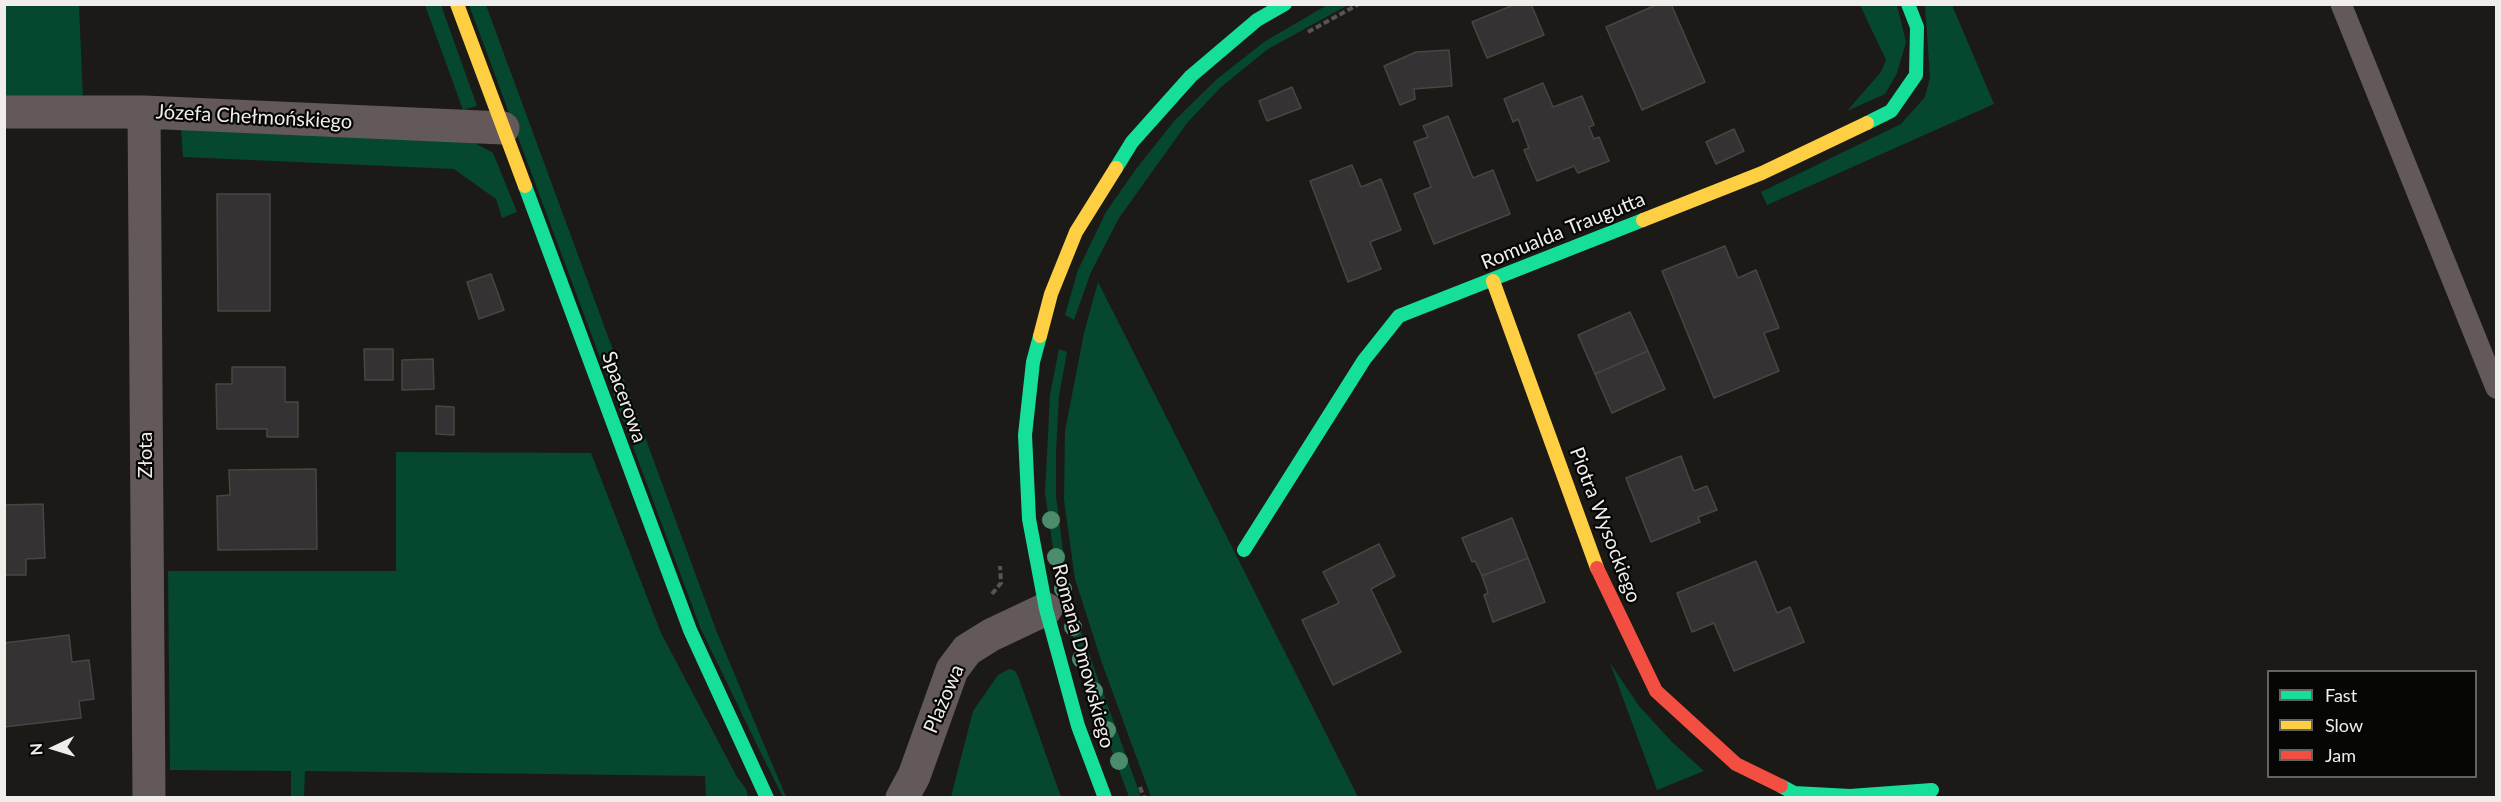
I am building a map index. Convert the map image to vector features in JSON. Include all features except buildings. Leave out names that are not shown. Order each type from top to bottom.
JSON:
[{"type":"street","name":"Spacerowa","points":[[457,4],[690,630],[767,798]]},
{"type":"street","name":"Romana Dmowskiego","points":[[1105,798],[1078,726],[1046,609],[1029,519],[1024,435],[1033,362],[1050,294],[1076,232],[1132,141],[1191,76],[1257,20],[1285,4]]},
{"type":"street","name":"Romualda Traugutta","points":[[1244,550],[1364,360],[1399,316],[1493,281],[1762,173],[1891,111],[1916,75],[1917,27],[1908,4]]},
{"type":"street","name":"Józefa Chełmońskiego","points":[[4,112],[144,112],[503,128]]},
{"type":"street","name":"Złota","points":[[144,112],[149,798]]},
{"type":"street","name":"Piotra Wysockiego","points":[[1493,281],[1602,581],[1656,692],[1736,764],[1794,793],[1850,796],[1932,790]]},
{"type":"street","name":"Plażowa","points":[[902,798],[914,776],[952,670],[967,650],[991,635],[1046,609]]},
{"type":"lane","points":[[2341,4],[2496,388]]},
{"type":"path","points":[[1304,34],[1359,4]]},
{"type":"path","points":[[1139,784],[1144,798]]},
{"type":"green space","points":[[5,5],[79,5],[83,100],[5,96]]},
{"type":"green space","points":[[425,5],[441,5],[477,106],[463,110]]},
{"type":"green space","points":[[469,5],[486,5],[716,630],[786,797],[783,797],[700,627]]},
{"type":"green space","points":[[1327,5],[1348,5],[1268,49],[1221,87],[1187,123],[1119,218],[1091,272],[1074,320],[1065,315],[1078,270],[1106,212],[1136,169],[1175,120],[1217,79],[1264,42]]},
{"type":"green space","points":[[1860,5],[1897,5],[1906,42],[1897,73],[1885,94],[1847,111],[1881,72],[1886,60]]},
{"type":"green space","points":[[1925,5],[1952,5],[1994,104],[1767,205],[1761,192],[1901,124],[1925,97],[1930,77]]},
{"type":"green space","points":[[181,126],[473,142],[493,153],[517,212],[502,218],[496,199],[454,169],[183,157]]},
{"type":"green space","points":[[1098,282],[1358,797],[1151,797],[1102,663],[1075,579],[1064,500],[1065,431],[1084,333]]},
{"type":"green space","points":[[1059,349],[1067,352],[1059,396],[1056,496],[1067,581],[1081,632],[1141,797],[1129,797],[1084,675],[1058,583],[1045,493],[1050,395]]},
{"type":"green space","points":[[396,452],[591,453],[661,633],[737,777],[746,789],[748,797],[706,797],[705,776],[305,771],[304,797],[291,798],[291,771],[170,770],[168,571],[396,571]]},
{"type":"green space","points":[[1610,663],[1639,706],[1672,742],[1704,771],[1657,790]]},
{"type":"green space","points":[[1009,669],[1015,671],[1018,676],[1061,797],[951,797],[973,711],[998,675]]},
{"type":"traffic: fast","points":[[1116,168],[1132,142],[1191,76],[1257,20],[1285,4]]},
{"type":"traffic: fast","points":[[1867,123],[1891,111],[1916,75],[1917,27],[1908,4]]},
{"type":"traffic: fast","points":[[525,186],[690,630],[767,798]]},
{"type":"traffic: fast","points":[[1244,550],[1364,360],[1399,316],[1643,220]]},
{"type":"traffic: fast","points":[[1040,336],[1033,362],[1025,435],[1029,519],[1046,609],[1078,726],[1105,798]]},
{"type":"traffic: fast","points":[[1781,786],[1794,793],[1850,796],[1932,790]]},
{"type":"traffic: slow","points":[[457,4],[525,186]]},
{"type":"traffic: slow","points":[[1643,220],[1762,173],[1867,123]]},
{"type":"traffic: slow","points":[[1040,336],[1051,294],[1076,232],[1116,168]]},
{"type":"traffic: slow","points":[[1493,281],[1597,568]]},
{"type":"traffic: jam","points":[[1597,568],[1656,691],[1736,764],[1781,786]]}]
